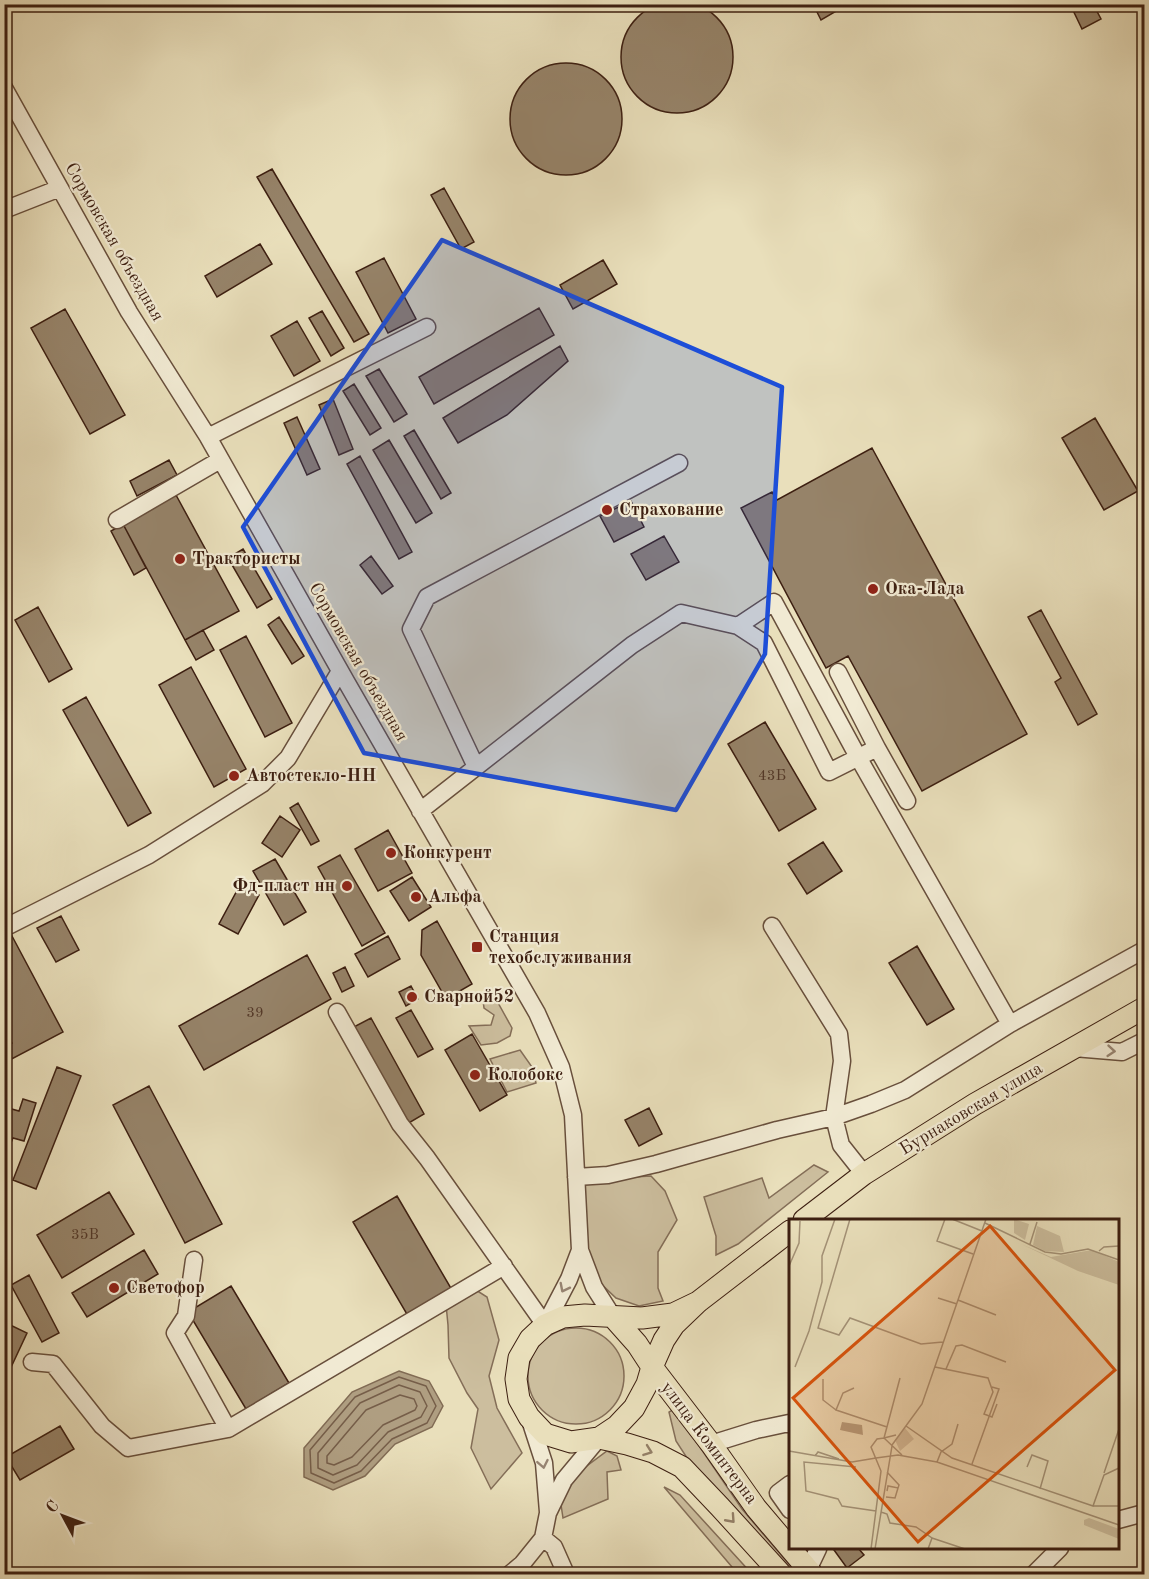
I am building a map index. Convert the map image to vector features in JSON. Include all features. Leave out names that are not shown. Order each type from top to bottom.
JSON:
[{"type":"main road","name":"Бурнаковская улица","points":[[807,1219],[864,1174],[975,1104],[1144,1008]]},
{"type":"main road","points":[[699,1302],[673,1314],[642,1317],[585,1315],[563,1317],[545,1325],[530,1339],[519,1358],[517,1368],[519,1399],[529,1417],[545,1434],[571,1442],[599,1438],[617,1426],[634,1408],[647,1384],[664,1340],[674,1325],[699,1302],[789,1232]]},
{"type":"main road","points":[[613,1317],[637,1344],[652,1367]]},
{"type":"main road","name":"улица Коминтерна","points":[[652,1367],[756,1508],[789,1547]]},
{"type":"main road","name":"улица Коминтерна","points":[[599,1438],[653,1452],[682,1467],[780,1575]]},
{"type":"main road","name":"улица Коминтерна","points":[[791,1549],[810,1572]]},
{"type":"street","name":"Сормовская объездная","points":[[4,88],[129,312],[208,437],[537,1013],[561,1067],[573,1114],[580,1250]]},
{"type":"street","points":[[4,210],[60,188]]},
{"type":"street","points":[[208,437],[427,327]]},
{"type":"street","points":[[117,520],[220,460]]},
{"type":"street","points":[[476,767],[411,629],[427,597],[679,463]]},
{"type":"street","points":[[738,626],[774,602],[858,757],[1010,1024]]},
{"type":"street","points":[[420,811],[632,645],[681,613],[738,626],[765,644],[829,772],[877,748]]},
{"type":"street","points":[[4,928],[149,855],[262,784],[288,758],[340,671]]},
{"type":"street","points":[[838,672],[907,801]]},
{"type":"street","points":[[772,926],[839,1034],[842,1061],[834,1117],[841,1145],[864,1174]]},
{"type":"street","points":[[576,1177],[608,1175],[656,1164],[777,1130],[834,1117],[871,1104],[905,1090],[1010,1024],[1144,950]]},
{"type":"street","points":[[337,1012],[400,1124],[427,1158],[545,1325],[568,1280],[580,1250]]},
{"type":"street","points":[[1074,1048],[1122,1052],[1144,1041]]},
{"type":"street","points":[[580,1250],[594,1287],[613,1317]]},
{"type":"street","points":[[194,1260],[186,1316],[175,1334],[228,1429]]},
{"type":"street","points":[[32,1362],[54,1364],[102,1426],[128,1448],[228,1429],[504,1266]]},
{"type":"street","points":[[529,1417],[544,1463],[548,1513]]},
{"type":"street","points":[[711,1444],[756,1430],[789,1423]]},
{"type":"street","points":[[510,1575],[543,1538],[548,1513],[564,1480],[599,1438]]},
{"type":"street","points":[[789,1485],[778,1493],[789,1509]]},
{"type":"street","points":[[1119,1520],[1144,1514]]},
{"type":"street","points":[[543,1538],[554,1547],[560,1571]]},
{"type":"street","points":[[810,1572],[818,1549]]},
{"type":"street","points":[[1034,1575],[1059,1549]]},
{"type":"highlighted area","points":[[442,240],[782,387],[765,654],[676,810],[364,753],[243,527]]},
{"type":"shaded area","points":[[483,1000],[497,1001],[512,1028],[510,1036],[497,1043],[481,1045],[469,1026],[491,1025],[494,1015],[484,1008]]},
{"type":"shaded area","points":[[520,1050],[532,1067],[536,1083],[507,1092],[490,1059]]},
{"type":"shaded area","points":[[814,1165],[828,1172],[738,1244],[716,1255],[716,1236],[704,1197],[762,1178],[769,1198]]},
{"type":"shaded area","points":[[651,1176],[665,1191],[677,1220],[658,1252],[658,1288],[663,1301],[639,1306],[616,1298],[596,1279],[585,1249],[580,1187],[598,1179]]},
{"type":"shaded area","points":[[468,1285],[487,1297],[499,1340],[489,1376],[497,1408],[522,1453],[491,1489],[471,1448],[478,1409],[449,1358],[445,1294]]},
{"type":"shaded area","points":[[576,1328],[594,1331],[610,1342],[621,1358],[624,1376],[621,1394],[610,1410],[594,1421],[576,1424],[558,1421],[542,1410],[531,1394],[528,1376],[531,1358],[542,1342],[558,1331]]},
{"type":"shaded area","points":[[674,1409],[742,1509],[797,1574],[789,1574],[689,1461],[676,1441],[669,1412]]},
{"type":"shaded area","points":[[607,1451],[617,1456],[621,1470],[607,1472],[608,1499],[563,1518],[560,1498],[572,1477]]},
{"type":"shaded area","points":[[664,1487],[680,1495],[752,1574],[738,1574]]},
{"type":"water","points":[[399,1371],[429,1381],[443,1406],[432,1427],[395,1444],[365,1476],[333,1490],[304,1477],[304,1448],[352,1392]]},
{"type":"building","points":[[677,1],[698,6],[716,18],[728,36],[733,57],[728,78],[716,96],[698,108],[677,113],[656,108],[638,96],[626,78],[621,57],[626,36],[638,18],[656,6]]},
{"type":"building","points":[[813,4],[844,4],[845,6],[821,20]]},
{"type":"building","points":[[1070,4],[1093,4],[1101,19],[1082,29]]},
{"type":"building","points":[[566,63],[587,67],[606,79],[618,98],[622,119],[618,140],[606,159],[587,171],[566,175],[545,171],[526,159],[514,140],[510,119],[514,98],[526,79],[545,67]]},
{"type":"building","points":[[272,169],[369,334],[354,342],[257,177]]},
{"type":"building","points":[[444,188],[474,242],[461,249],[431,195]]},
{"type":"building","points":[[260,244],[272,264],[217,297],[205,276]]},
{"type":"building","points":[[384,258],[416,319],[388,333],[356,272]]},
{"type":"building","points":[[603,260],[617,284],[573,309],[560,285]]},
{"type":"building","points":[[539,308],[554,335],[434,404],[419,377]]},
{"type":"building","points":[[65,309],[125,415],[90,434],[31,328]]},
{"type":"building","points":[[322,311],[344,348],[331,356],[309,318]]},
{"type":"building","points":[[297,321],[320,361],[294,376],[271,336]]},
{"type":"building","points":[[560,346],[568,361],[507,415],[458,443],[443,418]]},
{"type":"building","points":[[379,369],[407,414],[394,422],[366,376]]},
{"type":"building","points":[[354,384],[381,428],[370,435],[343,391]]},
{"type":"building","points":[[333,399],[353,449],[339,455],[319,405]]},
{"type":"building","points":[[297,417],[320,469],[307,475],[284,423]]},
{"type":"building","points":[[1095,418],[1138,491],[1104,510],[1062,438]]},
{"type":"building","points":[[414,430],[451,493],[441,499],[404,436]]},
{"type":"building","points":[[389,440],[432,513],[416,523],[373,450]]},
{"type":"building","points":[[872,448],[1027,734],[922,791],[848,656],[826,668],[741,508],[772,492],[777,500]]},
{"type":"building","points":[[360,456],[412,552],[399,559],[347,464]]},
{"type":"building","points":[[169,460],[177,475],[137,496],[130,481]]},
{"type":"building","points":[[176,495],[239,611],[185,640],[123,524]]},
{"type":"building","points":[[631,501],[644,527],[614,542],[600,516]]},
{"type":"building","points":[[123,524],[146,568],[134,575],[111,531]]},
{"type":"building","points":[[664,536],[679,562],[646,580],[631,554]]},
{"type":"building","points":[[243,549],[272,599],[257,608],[228,558]]},
{"type":"building","points":[[371,556],[393,586],[382,594],[360,565]]},
{"type":"building","points":[[38,607],[72,669],[49,682],[15,620]]},
{"type":"building","points":[[1041,610],[1097,714],[1078,725],[1055,682],[1061,678],[1028,617]]},
{"type":"building","points":[[279,617],[304,656],[292,664],[268,625]]},
{"type":"building","points":[[203,630],[214,650],[196,660],[185,640]]},
{"type":"building","points":[[246,636],[292,723],[265,737],[220,650]]},
{"type":"building","points":[[191,667],[246,769],[214,787],[159,685]]},
{"type":"building","points":[[86,697],[151,813],[128,826],[63,710]]},
{"type":"building","points":[[765,722],[816,809],[779,831],[728,744]]},
{"type":"building","points":[[298,803],[319,841],[311,845],[290,808]]},
{"type":"building","points":[[280,816],[300,830],[282,857],[262,843]]},
{"type":"building","points":[[388,830],[412,873],[378,891],[355,849]]},
{"type":"building","points":[[823,842],[842,871],[807,894],[788,864]]},
{"type":"building","points":[[340,855],[385,933],[362,946],[318,867]]},
{"type":"building","points":[[275,859],[306,912],[284,925],[253,871]]},
{"type":"building","points":[[412,877],[431,907],[409,921],[390,891]]},
{"type":"building","points":[[240,885],[259,895],[238,934],[219,924]]},
{"type":"building","points":[[61,916],[79,950],[56,962],[37,928]]},
{"type":"building","points":[[437,921],[472,984],[446,999],[421,955],[422,930]]},
{"type":"building","points":[[12,936],[63,1032],[4,1063],[4,1046],[12,1043],[4,1029],[4,940]]},
{"type":"building","points":[[388,936],[400,959],[368,977],[355,954]]},
{"type":"building","points":[[917,946],[954,1009],[927,1025],[889,963]]},
{"type":"building","points":[[307,955],[331,999],[204,1070],[179,1026]]},
{"type":"building","points":[[345,967],[354,986],[342,992],[333,973]]},
{"type":"building","points":[[411,986],[418,999],[406,1006],[399,992]]},
{"type":"building","points":[[411,1010],[433,1049],[418,1057],[396,1018]]},
{"type":"building","points":[[371,1018],[424,1114],[402,1127],[348,1030]]},
{"type":"building","points":[[472,1034],[507,1095],[480,1111],[445,1050]]},
{"type":"building","points":[[57,1067],[81,1076],[36,1189],[13,1180]]},
{"type":"building","points":[[149,1086],[222,1224],[185,1243],[113,1105]]},
{"type":"building","points":[[23,1099],[36,1103],[24,1141],[13,1138],[10,1145],[4,1143],[4,1120],[8,1108],[19,1111]]},
{"type":"building","points":[[649,1108],[662,1134],[639,1146],[625,1120]]},
{"type":"building","points":[[109,1192],[134,1234],[62,1278],[37,1235]]},
{"type":"building","points":[[397,1196],[452,1290],[408,1316],[353,1222]]},
{"type":"building","points":[[144,1250],[158,1274],[87,1317],[72,1293]]},
{"type":"building","points":[[29,1275],[59,1333],[42,1342],[11,1285]]},
{"type":"building","points":[[231,1286],[289,1383],[246,1409],[188,1312]]},
{"type":"building","points":[[4,1322],[27,1333],[6,1378],[4,1377]]},
{"type":"building","points":[[60,1426],[74,1449],[20,1480],[6,1457]]},
{"type":"building","points":[[859,1549],[864,1555],[847,1568],[834,1550]]},
{"type":"place","name":"Страхование","points":[[607,510]]},
{"type":"place","name":"Трактористы","points":[[180,559]]},
{"type":"place","name":"Ока-Лада","points":[[873,589]]},
{"type":"place","name":"Автостекло-НН","points":[[234,776]]},
{"type":"place","name":"Конкурент","points":[[391,853]]},
{"type":"place","name":"Фд-пласт нн","points":[[347,886]]},
{"type":"place","name":"Альфа","points":[[416,897]]},
{"type":"place","name":"Станция техобслуживания","points":[[477,947]]},
{"type":"place","name":"Сварной52","points":[[412,997]]},
{"type":"place","name":"Колобокс","points":[[475,1075]]},
{"type":"place","name":"Светофор","points":[[114,1288]]}]
